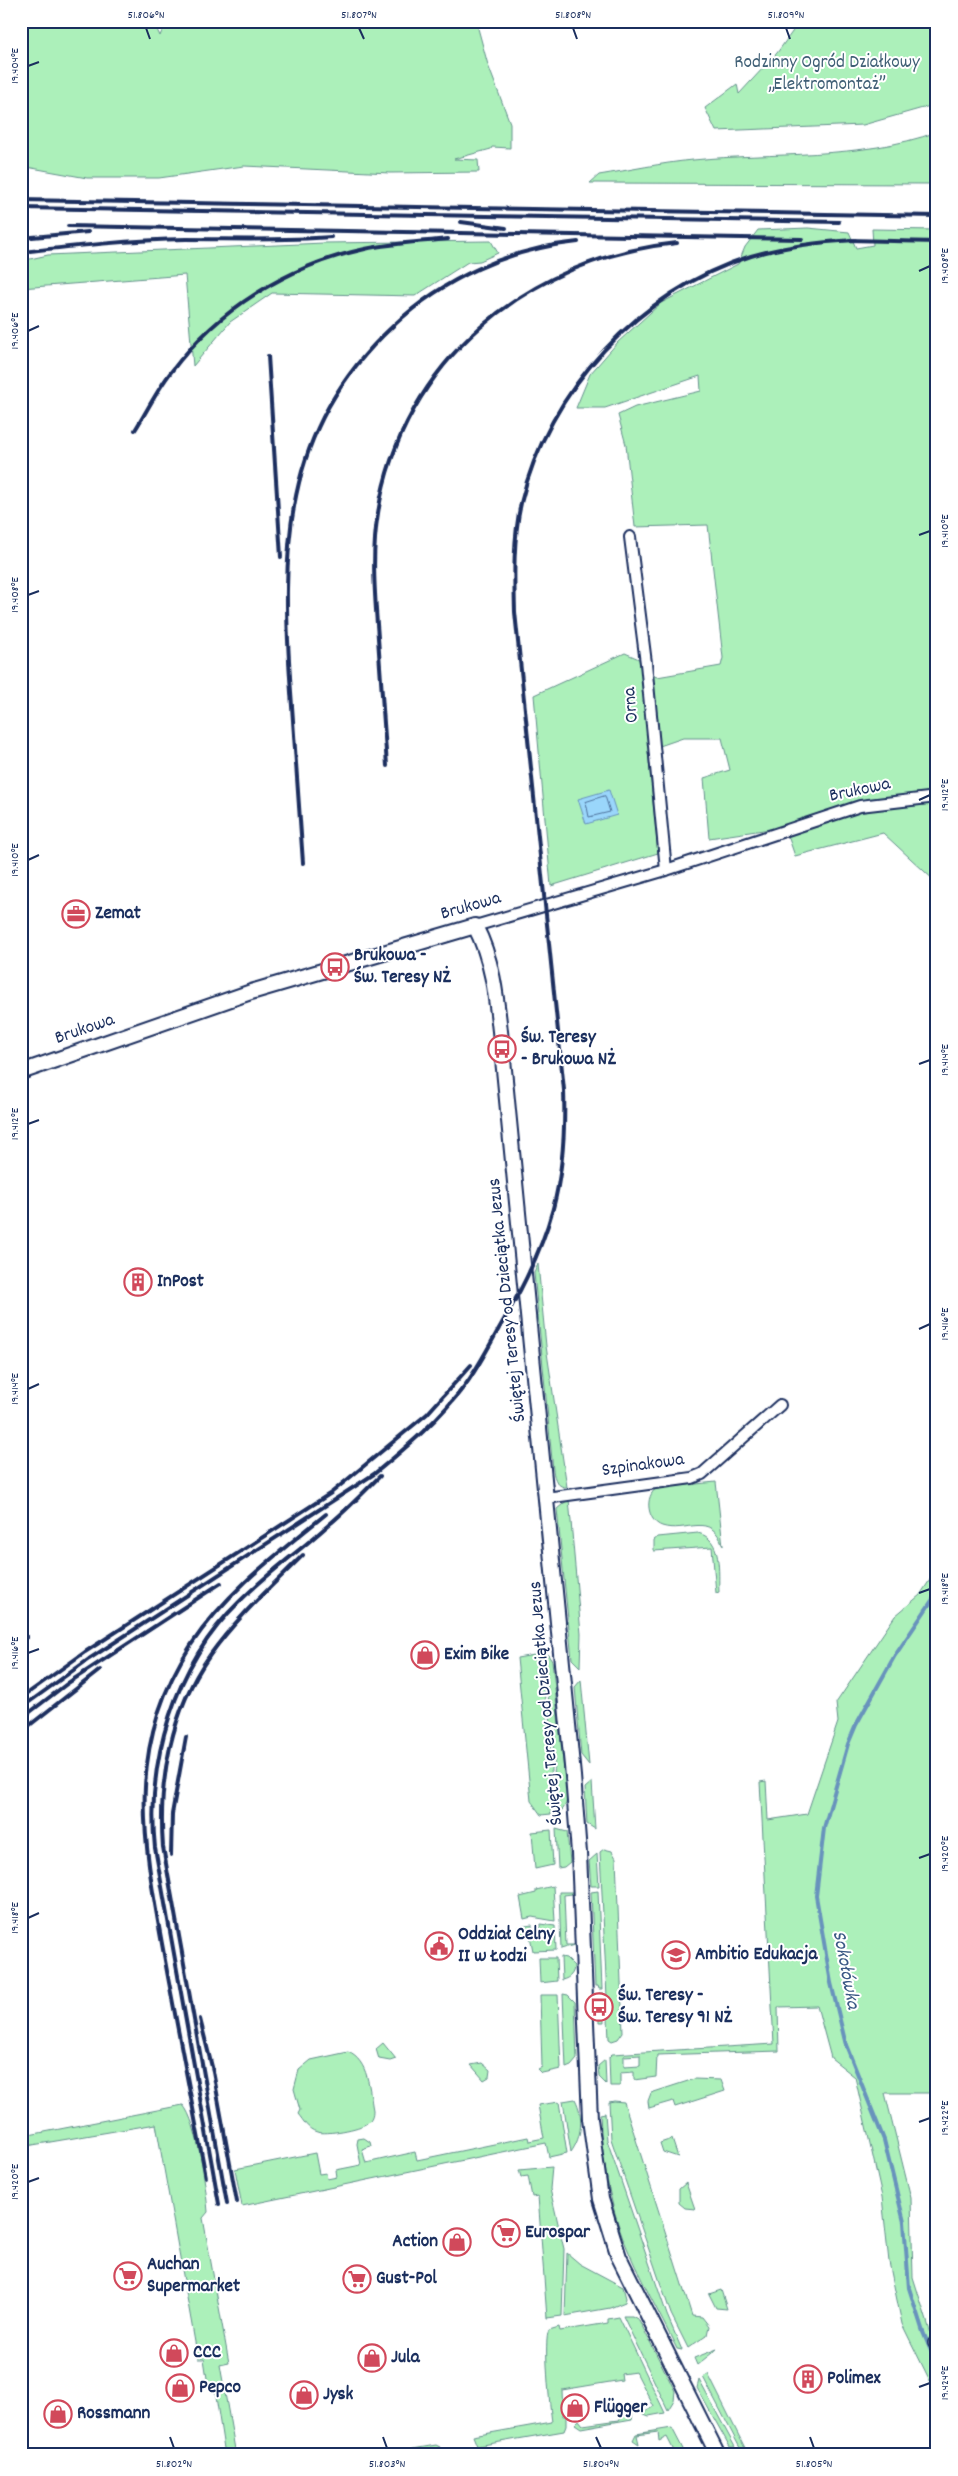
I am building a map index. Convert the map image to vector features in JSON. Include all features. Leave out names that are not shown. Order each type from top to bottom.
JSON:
[{"type":"street","name":"Orna","points":[[630,537],[646,664],[666,870]]},
{"type":"street","name":"Brukowa","points":[[21,1072],[251,992],[666,870],[860,806],[937,797]]},
{"type":"street","name":"Świętej Teresy od Dzieciątka Jezus","points":[[475,926],[489,956],[495,996],[546,1498],[579,1853],[589,2095],[597,2178],[605,2218],[620,2257],[718,2455]]},
{"type":"street","name":"Szpinakowa","points":[[546,1498],[692,1478],[702,1474],[780,1406]]},
{"type":"green space","points":[[21,21],[153,21],[160,36],[166,21],[476,21],[488,65],[510,123],[510,148],[492,147],[491,149],[454,159],[478,160],[479,172],[390,173],[244,166],[159,178],[87,178],[21,166]]},
{"type":"green space","name":"Rodzinny Ogród Działkowy „Elektromontaż”","points":[[800,21],[937,21],[937,104],[863,125],[716,131],[705,108],[737,84],[739,94],[777,53]]},
{"type":"green space","points":[[937,132],[937,184],[590,183],[599,175],[669,163],[847,151],[907,141]]},
{"type":"green space","points":[[808,228],[849,232],[856,248],[873,245],[872,229],[937,230],[937,883],[883,833],[795,856],[786,830],[770,829],[709,838],[704,778],[730,770],[722,738],[683,738],[648,750],[658,853],[551,886],[534,695],[625,653],[639,659],[641,670],[657,677],[721,666],[723,658],[708,525],[635,527],[626,445],[618,415],[635,407],[701,391],[700,376],[605,408],[576,408],[590,374],[618,342],[661,303],[738,264],[745,247],[758,230]]},
{"type":"green space","points":[[491,241],[498,253],[480,261],[468,262],[415,296],[272,293],[230,322],[193,366],[185,275],[21,288],[21,261],[48,255],[324,243]]},
{"type":"green space","points":[[538,1264],[546,1346],[567,1487],[561,1486],[557,1482],[553,1470],[534,1273]]},
{"type":"green space","points":[[716,1482],[723,1546],[718,1535],[712,1529],[705,1526],[671,1528],[662,1526],[650,1514],[650,1497],[657,1488]]},
{"type":"green space","points":[[569,1499],[581,1634],[580,1667],[572,1659],[557,1509]]},
{"type":"green space","points":[[698,1533],[706,1536],[712,1542],[718,1557],[719,1592],[716,1593],[712,1547],[654,1551],[654,1540],[658,1537]]},
{"type":"green space","points":[[937,1569],[937,2093],[885,2093],[911,2198],[913,2277],[937,2353],[937,2395],[902,2324],[889,2262],[882,2197],[855,2077],[831,2058],[817,2006],[778,2007],[779,2051],[657,2055],[656,2077],[634,2080],[634,2072],[620,2073],[620,2086],[610,2086],[609,2057],[612,2054],[774,2044],[760,1782],[766,1781],[768,1820],[807,1814],[838,1722],[836,1703],[895,1616],[920,1595]],"holes":[[[640,2055],[640,2066],[624,2067],[624,2056]]]},
{"type":"green space","points":[[540,1654],[551,1754],[551,1814],[541,1815],[531,1801],[517,1658]]},
{"type":"green space","points":[[544,1654],[548,1655],[552,1661],[567,1798],[564,1808],[555,1813],[554,1754]]},
{"type":"green space","points":[[581,1680],[589,1765],[581,1755],[575,1687]]},
{"type":"green space","points":[[592,1782],[595,1829],[587,1824],[585,1788]]},
{"type":"green space","points":[[556,1829],[567,1832],[570,1862],[564,1867],[558,1868]]},
{"type":"green space","points":[[551,1830],[553,1865],[535,1869],[532,1832]]},
{"type":"green space","points":[[604,1849],[612,1851],[616,1858],[623,2032],[618,2039],[612,2041],[609,2039],[600,1852]]},
{"type":"green space","points":[[597,1854],[599,1886],[591,1886],[589,1861]]},
{"type":"green space","points":[[553,1886],[555,1921],[532,1917],[524,1919],[520,1897],[536,1893],[536,1890]]},
{"type":"green space","points":[[598,1891],[602,1989],[595,1986],[591,1892]]},
{"type":"green space","points":[[559,1892],[572,1892],[572,1894],[564,1895],[566,1945],[574,1945],[561,1949]]},
{"type":"green space","points":[[540,1924],[555,1926],[556,1950],[533,1951],[530,1936],[520,1937],[519,1927],[532,1925],[532,1930],[540,1930]]},
{"type":"green space","points":[[561,1957],[566,1958],[574,1966],[571,1975],[562,1980]]},
{"type":"green space","points":[[539,1958],[556,1958],[557,1981],[540,1983]]},
{"type":"green space","points":[[599,1993],[603,1993],[604,2022],[600,2022]]},
{"type":"green space","points":[[563,1994],[568,1995],[575,2002],[577,2059],[571,2066],[566,2068]]},
{"type":"green space","points":[[540,1995],[558,1995],[561,2069],[542,2073],[538,2069],[542,2067]]},
{"type":"green space","points":[[383,2043],[396,2059],[390,2061],[379,2059],[376,2049]]},
{"type":"green space","points":[[348,2052],[360,2062],[367,2076],[373,2110],[372,2117],[363,2125],[350,2129],[328,2133],[314,2131],[308,2127],[298,2114],[300,2110],[294,2089],[299,2070],[311,2060]]},
{"type":"green space","points":[[605,2060],[606,2084],[599,2077],[598,2066]]},
{"type":"green space","points":[[482,2063],[490,2070],[489,2077],[484,2080],[471,2065]]},
{"type":"green space","points":[[694,2079],[721,2080],[725,2091],[675,2107],[673,2101],[649,2108],[648,2101],[651,2093]]},
{"type":"green space","points":[[575,2099],[581,2119],[578,2140],[571,2152],[563,2101]]},
{"type":"green space","points":[[559,2102],[567,2153],[549,2157],[546,2143],[242,2206],[235,2169],[315,2153],[319,2174],[326,2173],[327,2179],[337,2177],[336,2170],[361,2165],[357,2144],[358,2139],[364,2138],[370,2142],[371,2146],[362,2149],[366,2163],[415,2152],[417,2160],[528,2137],[529,2141],[544,2138],[538,2105]]},
{"type":"green space","points":[[609,2102],[624,2102],[692,2316],[702,2317],[709,2326],[707,2335],[688,2348],[671,2314],[611,2139]]},
{"type":"green space","points":[[183,2105],[193,2126],[203,2172],[208,2212],[203,2218],[229,2363],[220,2365],[236,2455],[225,2455],[214,2384],[208,2385],[204,2359],[198,2359],[156,2124],[21,2147],[21,2137]]},
{"type":"green space","points":[[605,2113],[607,2140],[667,2315],[682,2350],[677,2349],[649,2294],[629,2252],[618,2223],[610,2192],[602,2145],[600,2114]]},
{"type":"green space","points":[[672,2139],[678,2157],[663,2152],[660,2143]]},
{"type":"green space","points":[[552,2167],[550,2189],[564,2249],[562,2316],[547,2318],[538,2196],[532,2197],[528,2176],[521,2177],[519,2170]]},
{"type":"green space","points":[[686,2183],[695,2209],[685,2208],[679,2203],[679,2189]]},
{"type":"green space","points":[[567,2253],[580,2264],[623,2287],[626,2298],[625,2302],[610,2308],[565,2316]]},
{"type":"green space","points":[[721,2290],[727,2309],[716,2308],[709,2294]]},
{"type":"green space","points":[[623,2316],[632,2316],[639,2320],[675,2391],[674,2400],[668,2410]]},
{"type":"green space","points":[[619,2317],[665,2413],[649,2416],[644,2414],[644,2408],[645,2412],[654,2407],[636,2372],[621,2374],[622,2380],[562,2390],[563,2416],[566,2416],[564,2431],[477,2446],[473,2436],[552,2422],[547,2360],[547,2336],[549,2330],[559,2327],[560,2331],[608,2323],[608,2319]]},
{"type":"green space","points":[[717,2349],[697,2365],[694,2358]]},
{"type":"green space","points":[[708,2374],[745,2448],[740,2448],[703,2377]]},
{"type":"green space","points":[[699,2380],[735,2447],[730,2447],[697,2388]]},
{"type":"green space","points":[[626,2411],[633,2412],[632,2419],[581,2428],[575,2424],[579,2420],[583,2425],[619,2420]]},
{"type":"green space","points":[[672,2428],[686,2455],[676,2455],[667,2437],[659,2441],[658,2432],[637,2435],[639,2444],[633,2440],[636,2434]]},
{"type":"green space","points":[[436,2445],[440,2447],[439,2451],[426,2455],[378,2455]]},
{"type":"water","points":[[609,790],[617,815],[586,824],[578,799]]},
{"type":"waterway","name":"Sokołówka","points":[[937,1593],[894,1657],[856,1725],[848,1744],[824,1828],[816,1896],[831,1983],[846,2045],[884,2140],[904,2222],[909,2288],[923,2332],[937,2365]]},
{"type":"railway","points":[[21,200],[937,216]]},
{"type":"railway","points":[[21,208],[839,222]]},
{"type":"railway","points":[[461,222],[506,228]]},
{"type":"railway","points":[[68,226],[802,239]]},
{"type":"railway","points":[[21,238],[88,232]]},
{"type":"railway","points":[[21,252],[165,240],[331,237]]},
{"type":"railway","points":[[135,430],[166,379],[190,349],[210,328],[257,293],[283,278],[337,256],[386,245],[448,239]]},
{"type":"railway","points":[[849,240],[937,242]]},
{"type":"railway","points":[[21,1708],[89,1659],[374,1474],[434,1421],[456,1397],[477,1368],[521,1289],[545,1235],[553,1209],[563,1154],[564,1090],[515,612],[515,544],[521,503],[534,461],[553,422],[576,384],[604,350],[636,320],[672,293],[710,272],[751,256],[802,245],[855,240]]},
{"type":"railway","points":[[303,863],[288,640],[287,590],[289,541],[296,495],[309,450],[328,407],[356,366],[393,326],[413,309],[455,280],[502,259],[527,251],[578,242]]},
{"type":"railway","points":[[387,766],[375,591],[376,529],[378,513],[392,459],[414,409],[444,365],[481,327],[523,295],[571,270],[622,253],[677,243]]},
{"type":"railway","points":[[268,356],[281,557]]},
{"type":"railway","points":[[21,1698],[85,1652],[331,1493],[427,1414],[471,1365]]},
{"type":"railway","points":[[219,2204],[155,1848],[153,1815],[155,1782],[161,1748],[182,1684],[198,1654],[217,1627],[249,1592],[340,1516],[380,1476]]},
{"type":"railway","points":[[206,2177],[177,2027],[147,1848],[145,1807],[147,1767],[154,1726],[168,1686],[191,1645],[205,1626],[253,1575],[326,1514]]},
{"type":"railway","points":[[227,2203],[163,1847],[162,1822],[165,1772],[170,1747],[186,1699],[210,1655],[242,1616],[303,1555]]},
{"type":"railway","points":[[21,1719],[68,1683],[221,1583]]},
{"type":"railway","points":[[21,1640],[27,1637]]},
{"type":"railway","points":[[21,1732],[100,1670]]},
{"type":"railway","points":[[171,1855],[172,1814],[186,1737]]},
{"type":"railway","points":[[200,2019],[213,2071],[237,2202]]},
{"type":"place","name":"Zemat","points":[[76,914]]},
{"type":"place","name":"Brukowa - Św. Teresy NŻ","points":[[335,967]]},
{"type":"place","name":"Św. Teresy - Brukowa NŻ","points":[[502,1049]]},
{"type":"place","name":"InPost","points":[[138,1282]]},
{"type":"place","name":"Exim Bike","points":[[425,1655]]},
{"type":"place","name":"Oddział Celny II w Łodzi","points":[[439,1946]]},
{"type":"place","name":"Ambitio Edukacja","points":[[676,1955]]},
{"type":"place","name":"Św. Teresy - Św. Teresy 91 NŻ","points":[[599,2007]]},
{"type":"place","name":"Eurospar","points":[[506,2233]]},
{"type":"place","name":"Action","points":[[457,2242]]},
{"type":"place","name":"Auchan Supermarket","points":[[128,2276]]},
{"type":"place","name":"Gust-Pol","points":[[357,2279]]},
{"type":"place","name":"CCC","points":[[174,2353]]},
{"type":"place","name":"Jula","points":[[372,2358]]},
{"type":"place","name":"Polimex","points":[[808,2379]]},
{"type":"place","name":"Pepco","points":[[180,2388]]},
{"type":"place","name":"Jysk","points":[[304,2395]]},
{"type":"place","name":"Flügger","points":[[575,2408]]},
{"type":"place","name":"Rossmann","points":[[58,2414]]}]
